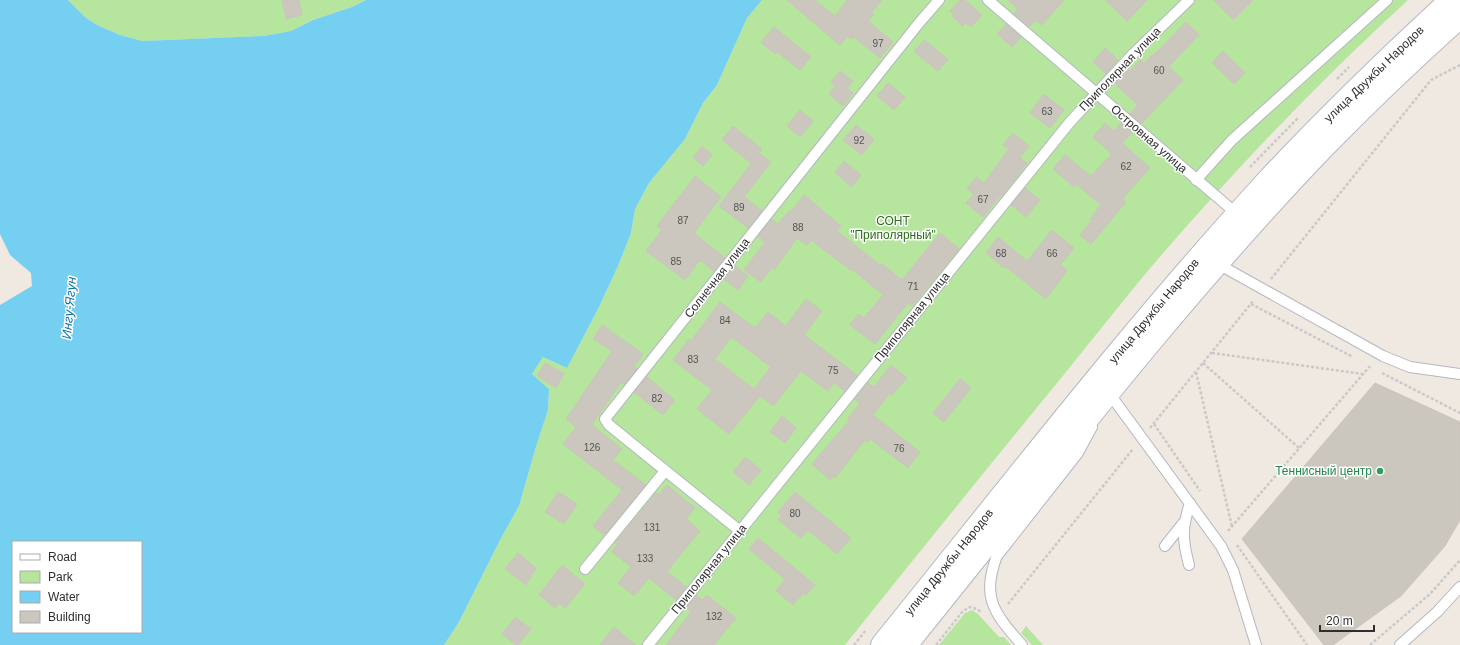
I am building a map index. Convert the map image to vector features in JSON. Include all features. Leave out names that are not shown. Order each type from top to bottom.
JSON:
[{"type":"main road","name":"улица Дружбы Народов","points":[[882,645],[1115,356],[1164,297],[1237,214],[1333,113],[1450,0]]},
{"type":"main road","name":"улица Дружбы Народов","points":[[906,645],[1109,393],[1218,264],[1324,148],[1422,51],[1460,17]]},
{"type":"lane","name":"Солнечная улица","points":[[740,531],[609,425],[605,419],[919,22],[939,0]]},
{"type":"lane","name":"Островная улица","points":[[988,0],[1237,214]]},
{"type":"lane","name":"Приполярная улица","points":[[648,645],[1070,122],[1148,38],[1189,0]]},
{"type":"lane","points":[[1196,180],[1232,140],[1387,0]]},
{"type":"lane","points":[[1218,264],[1383,356],[1410,367],[1460,374]]},
{"type":"lane","points":[[997,556],[1078,453],[1109,393],[1221,546],[1233,570],[1256,645]]},
{"type":"lane","points":[[585,569],[665,471]]},
{"type":"lane","points":[[1190,503],[1184,522],[1183,536],[1190,565]]},
{"type":"lane","points":[[1014,511],[990,575],[989,588],[991,600],[996,612],[1007,628],[1022,645]]},
{"type":"lane","points":[[1165,546],[1184,522]]},
{"type":"lane","points":[[1400,645],[1437,612],[1460,587]]},
{"type":"path","points":[[1007,628],[1015,621],[1005,608],[1431,80],[1460,65]]},
{"type":"path","points":[[1211,353],[1363,374]]},
{"type":"path","points":[[1203,363],[1299,448]]},
{"type":"path","points":[[1228,532],[1370,366]]},
{"type":"path","points":[[1196,371],[1232,527]]},
{"type":"path","points":[[1370,645],[1430,594],[1460,560]]},
{"type":"path","points":[[936,645],[963,611],[970,607],[985,616]]},
{"type":"green space","points":[[68,0],[366,0],[352,7],[313,20],[291,31],[263,36],[142,41],[120,35],[99,26],[86,18]]},
{"type":"green space","name":"СОНТ \"Приполярный\"","points":[[762,0],[1408,0],[1306,98],[1240,167],[1177,237],[1146,273],[845,645],[444,645],[459,622],[500,540],[519,506],[548,410],[549,389],[532,374],[543,357],[567,368],[598,309],[618,266],[631,233],[635,209],[649,183],[685,139],[703,103],[717,85],[747,18]]},
{"type":"green space","points":[[972,610],[978,614],[999,637],[1004,637],[1011,645],[939,645],[965,613]]},
{"type":"green space","points":[[1026,626],[1043,645],[1032,645],[1021,633]]},
{"type":"water","name":"Ингу-Ягун","points":[[0,0],[68,0],[86,18],[99,26],[120,35],[142,41],[263,36],[291,31],[313,20],[352,7],[366,0],[762,0],[747,18],[717,85],[703,103],[685,139],[649,183],[635,209],[631,233],[618,266],[598,309],[567,368],[543,357],[532,374],[549,389],[548,410],[519,506],[500,540],[459,622],[444,645],[0,645],[0,305],[32,286],[31,273],[10,255],[0,234]]},
{"type":"building","points":[[282,0],[299,0],[302,15],[286,19]]},
{"type":"building","points":[[787,0],[815,0],[835,16],[847,0],[882,0],[872,12],[874,14],[868,21],[893,42],[880,58],[854,37],[852,39],[848,36],[840,45]]},
{"type":"building","points":[[960,0],[965,0],[982,15],[971,27],[966,23],[963,26],[952,16],[954,14],[950,11]]},
{"type":"building","points":[[1008,0],[1064,0],[1042,25],[1036,20],[1029,27],[1014,14],[1018,9]]},
{"type":"building","points":[[1105,0],[1147,0],[1127,21]]},
{"type":"building","points":[[1213,0],[1253,0],[1233,20]]},
{"type":"building","points":[[1186,22],[1199,35],[1169,66],[1183,80],[1142,123],[1130,114],[1138,105],[1115,83],[1128,69],[1130,71],[1140,60],[1144,63],[1153,54],[1154,55]]},
{"type":"building","points":[[1006,24],[1021,37],[1012,47],[997,34]]},
{"type":"building","points":[[774,27],[811,57],[800,70],[777,52],[775,54],[761,42]]},
{"type":"building","points":[[924,40],[948,59],[938,71],[914,52]]},
{"type":"building","points":[[1105,48],[1118,60],[1106,74],[1093,62]]},
{"type":"building","points":[[1223,51],[1245,73],[1234,84],[1212,63]]},
{"type":"building","points":[[840,71],[853,81],[847,88],[853,93],[843,106],[829,94],[835,86],[831,82]]},
{"type":"building","points":[[888,83],[905,97],[894,110],[877,96]]},
{"type":"building","points":[[1044,94],[1064,110],[1050,128],[1030,113]]},
{"type":"building","points":[[800,110],[813,121],[800,137],[787,126]]},
{"type":"building","points":[[1105,123],[1114,131],[1121,123],[1132,133],[1122,143],[1150,168],[1122,199],[1126,202],[1091,244],[1080,235],[1092,220],[1090,219],[1101,205],[1076,184],[1074,187],[1053,169],[1065,155],[1091,176],[1112,154],[1093,137]]},
{"type":"building","points":[[856,125],[874,139],[862,155],[843,140]]},
{"type":"building","points":[[733,126],[762,149],[751,163],[722,140]]},
{"type":"building","points":[[1013,133],[1029,146],[1020,158],[1027,163],[1001,197],[1000,196],[983,217],[966,203],[974,194],[967,189],[976,177],[984,183],[1009,149],[1003,145]]},
{"type":"building","points":[[702,146],[712,155],[703,166],[693,158]]},
{"type":"building","points":[[759,153],[771,162],[744,197],[762,211],[748,228],[719,206]]},
{"type":"building","points":[[844,161],[861,175],[852,187],[835,173]]},
{"type":"building","points":[[695,176],[721,197],[694,233],[725,258],[714,271],[700,260],[685,280],[646,251],[662,230],[657,226]]},
{"type":"building","points":[[1025,188],[1040,200],[1026,217],[1011,205]]},
{"type":"building","points":[[804,195],[841,226],[837,231],[880,265],[882,264],[902,280],[940,233],[959,249],[912,306],[908,303],[875,344],[850,325],[858,314],[864,318],[883,295],[853,270],[852,271],[811,240],[807,245],[797,238],[774,270],[772,268],[761,282],[744,270],[765,242],[758,236],[772,219],[778,224],[790,210],[792,211]]},
{"type":"building","points":[[1052,230],[1074,248],[1060,265],[1067,271],[1046,299],[1005,266],[1004,268],[986,253],[998,237],[1027,261]]},
{"type":"building","points":[[735,266],[748,276],[738,290],[724,279]]},
{"type":"building","points":[[806,299],[822,311],[804,335],[857,375],[845,391],[834,383],[828,391],[801,371],[773,406],[760,396],[729,434],[697,409],[712,390],[673,360],[689,339],[691,341],[720,302],[755,328],[768,312],[786,326]],"holes":[[[731,337],[771,367],[754,389],[715,359]]]},
{"type":"building","points":[[602,325],[643,354],[634,367],[637,369],[624,384],[621,382],[592,425],[622,449],[613,460],[646,485],[604,535],[593,526],[622,490],[563,444],[576,427],[566,419],[612,351],[593,339]]},
{"type":"building","points":[[545,363],[564,374],[556,388],[537,376]]},
{"type":"building","points":[[891,365],[907,378],[892,395],[890,393],[873,415],[920,452],[908,468],[870,439],[868,442],[865,440],[835,478],[833,476],[830,480],[812,464],[849,421],[848,419],[860,403],[855,399],[868,383],[874,387]]},
{"type":"building","points":[[647,377],[675,400],[663,415],[634,392]]},
{"type":"building","points":[[960,379],[971,388],[944,422],[933,413]]},
{"type":"building","name":"Теннисный центр","points":[[1375,383],[1460,422],[1460,520],[1445,546],[1401,596],[1333,645],[1324,645],[1242,539]]},
{"type":"building","points":[[782,416],[796,428],[785,443],[770,432]]},
{"type":"building","points":[[745,457],[761,470],[749,485],[733,472]]},
{"type":"building","points":[[667,485],[695,508],[686,519],[700,531],[667,571],[686,587],[676,600],[649,578],[634,596],[618,583],[631,567],[612,552],[617,545],[615,543],[656,493],[659,495]]},
{"type":"building","points":[[558,492],[577,504],[564,524],[545,512]]},
{"type":"building","points":[[795,492],[851,538],[837,554],[808,530],[801,538],[778,520],[782,515],[778,512]]},
{"type":"building","points":[[758,538],[815,585],[806,595],[803,593],[793,605],[776,591],[785,579],[749,549]]},
{"type":"building","points":[[518,553],[536,568],[526,585],[505,569]]},
{"type":"building","points":[[562,565],[585,584],[565,608],[559,603],[555,608],[539,595]]},
{"type":"building","points":[[696,595],[702,600],[707,595],[736,618],[714,645],[666,645],[691,612],[686,608]]},
{"type":"building","points":[[515,617],[531,629],[518,645],[502,634]]},
{"type":"building","points":[[614,627],[636,645],[600,645]]},
{"type":"place","name":"Теннисный центр","points":[[1380,471]]}]
